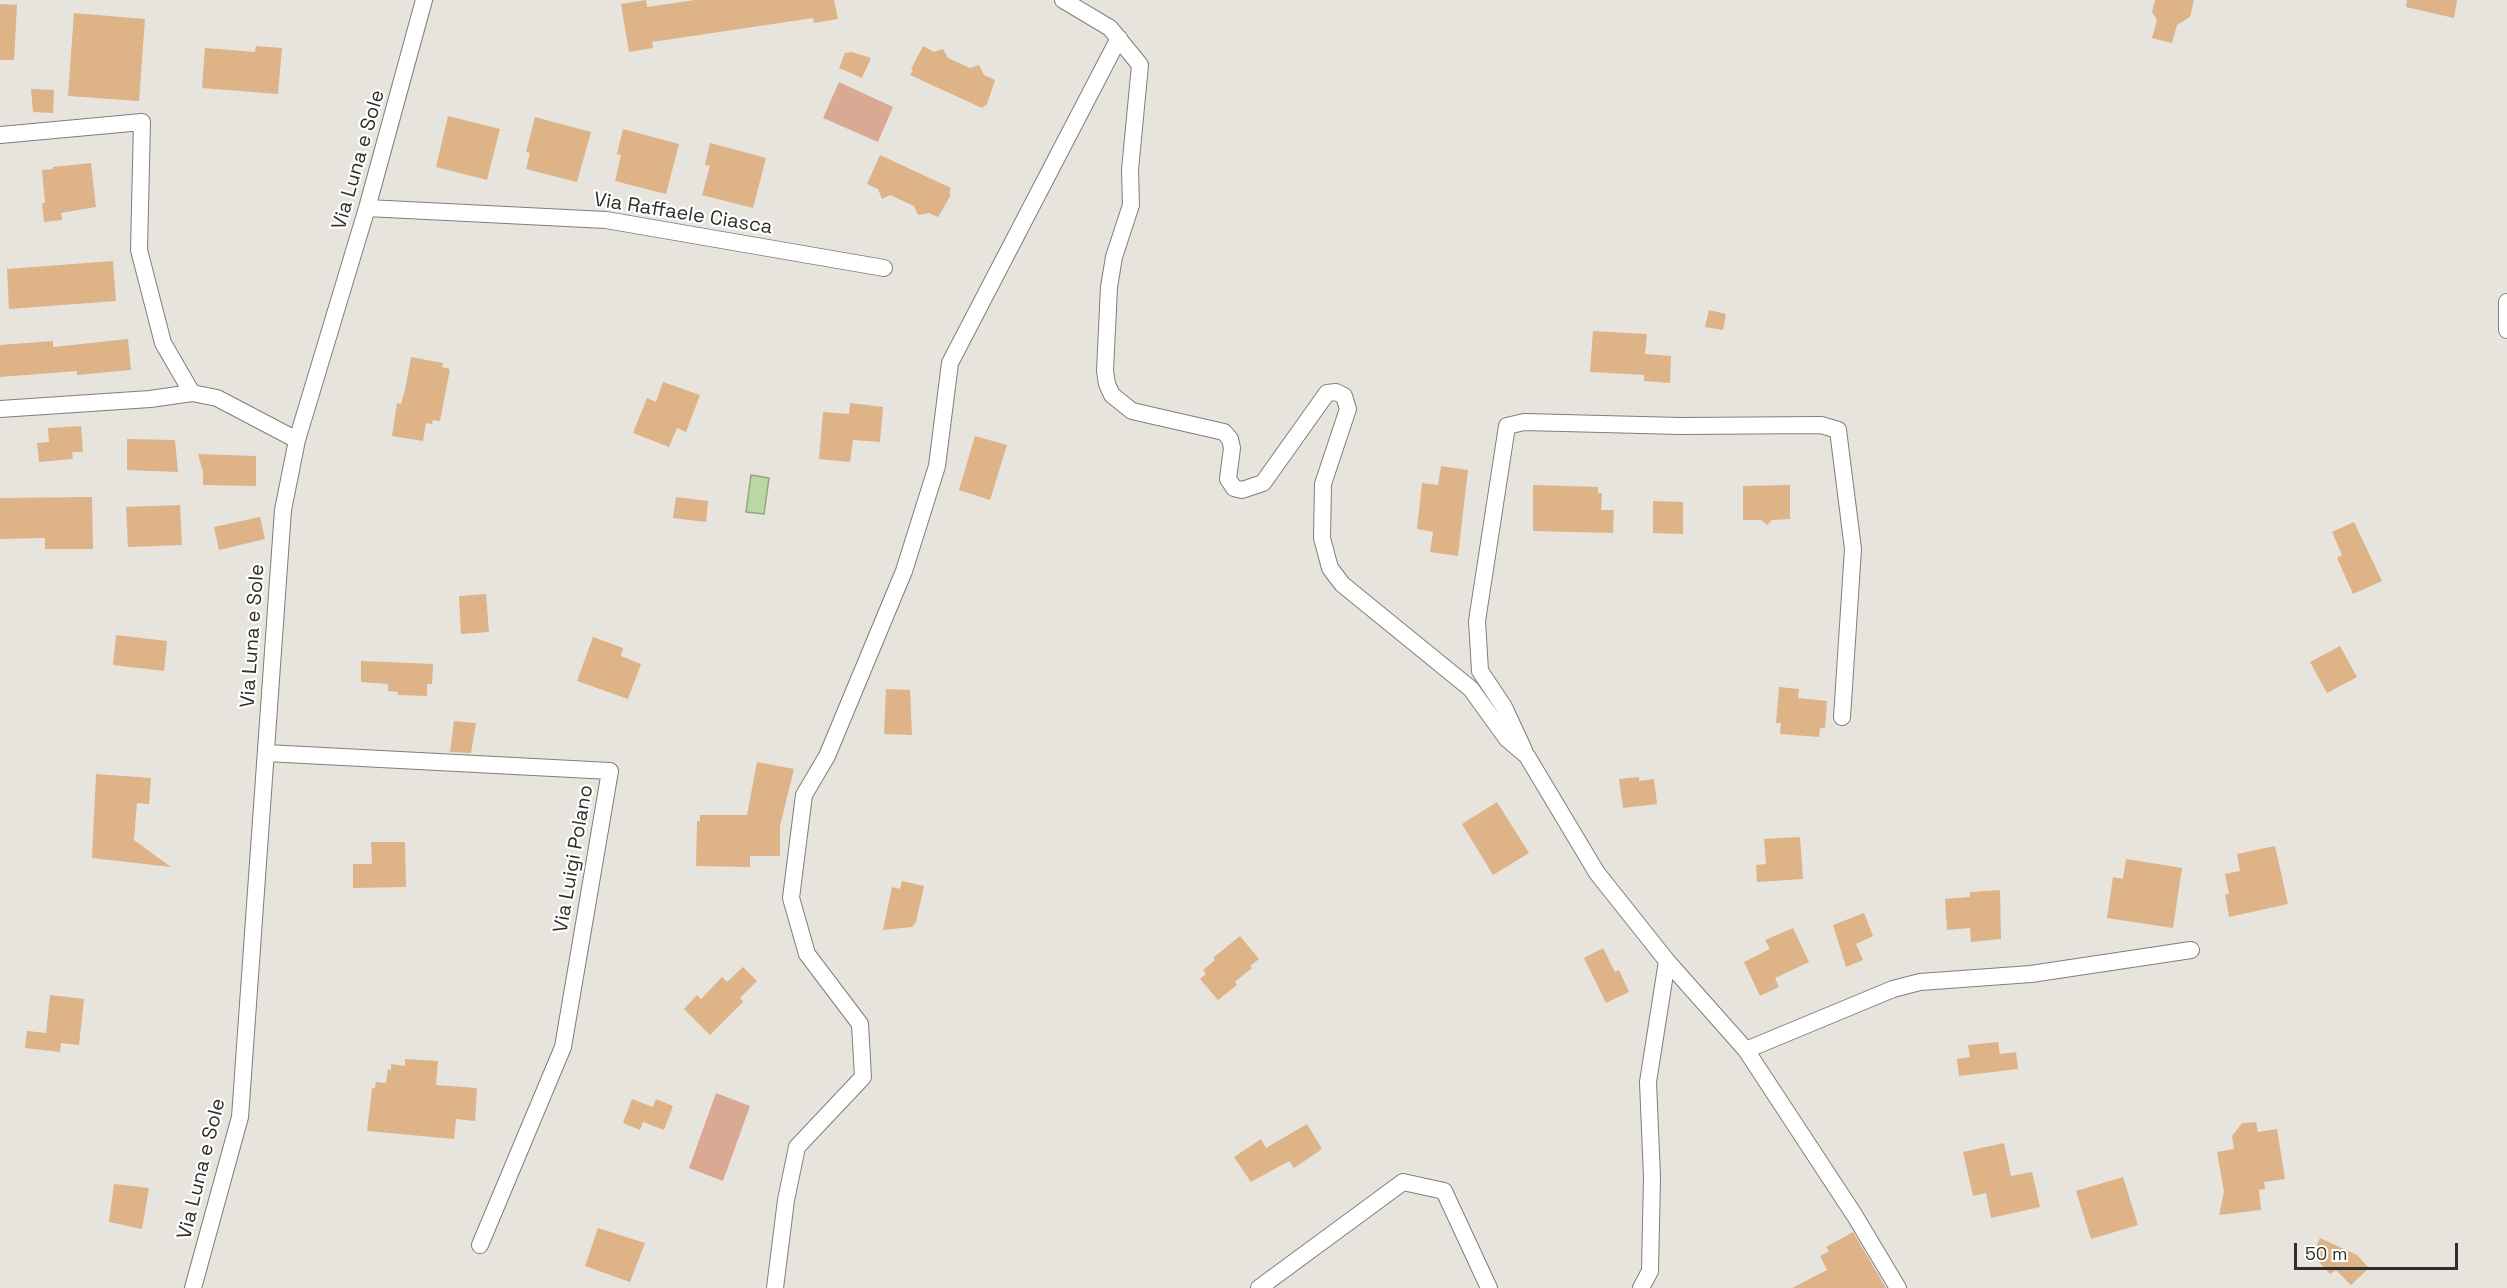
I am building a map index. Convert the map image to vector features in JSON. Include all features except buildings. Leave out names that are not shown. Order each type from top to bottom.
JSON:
[{"type":"street","name":"Via Luna e Sole","points":[[194,1288],[240,1117],[283,510],[297,440],[367,208],[424,0]]},
{"type":"street","points":[[1063,0],[1110,28],[1140,65],[1140,86],[1130,170],[1131,205],[1114,257],[1109,287],[1105,371],[1112,395],[1132,411],[1224,432],[1230,439],[1232,448],[1227,471],[1229,483],[1242,490],[1263,483],[1324,396],[1336,392],[1344,396],[1348,409],[1323,484],[1322,537],[1330,568],[1342,584],[1471,689],[1507,740],[1527,756]]},
{"type":"street","points":[[775,1288],[786,1200],[797,1147],[863,1077],[860,1024],[807,954],[791,898],[804,795],[827,756],[904,571],[937,466],[950,363],[1119,38]]},
{"type":"street","points":[[0,135],[142,122],[139,250],[163,343],[192,393]]},
{"type":"street","name":"Via Raffaele Ciasca","points":[[367,208],[606,220],[884,268]]},
{"type":"street","points":[[2507,303],[2507,330]]},
{"type":"street","points":[[0,409],[150,399],[192,393],[217,398],[297,440]]},
{"type":"street","points":[[1842,717],[1853,549],[1838,430],[1821,425],[1680,426],[1524,422],[1507,426],[1477,621],[1480,671],[1504,707],[1527,756],[1597,873],[1667,961],[1746,1050],[1855,1216],[1898,1288]]},
{"type":"street","name":"Via Luigi Polano","points":[[266,753],[610,771],[564,1047],[480,1245]]},
{"type":"street","points":[[1746,1050],[1893,989],[1920,982],[2031,974],[2191,950]]},
{"type":"street","points":[[1641,1288],[1650,1271],[1652,1177],[1648,1082],[1667,961]]},
{"type":"street","points":[[1259,1288],[1403,1182],[1444,1191],[1489,1288]]},
{"type":"shaded area","points":[[839,82],[893,107],[878,142],[823,118]]},
{"type":"shaded area","points":[[751,475],[769,478],[764,514],[746,512]]},
{"type":"shaded area","points":[[716,1093],[750,1106],[723,1181],[689,1168]]}]
